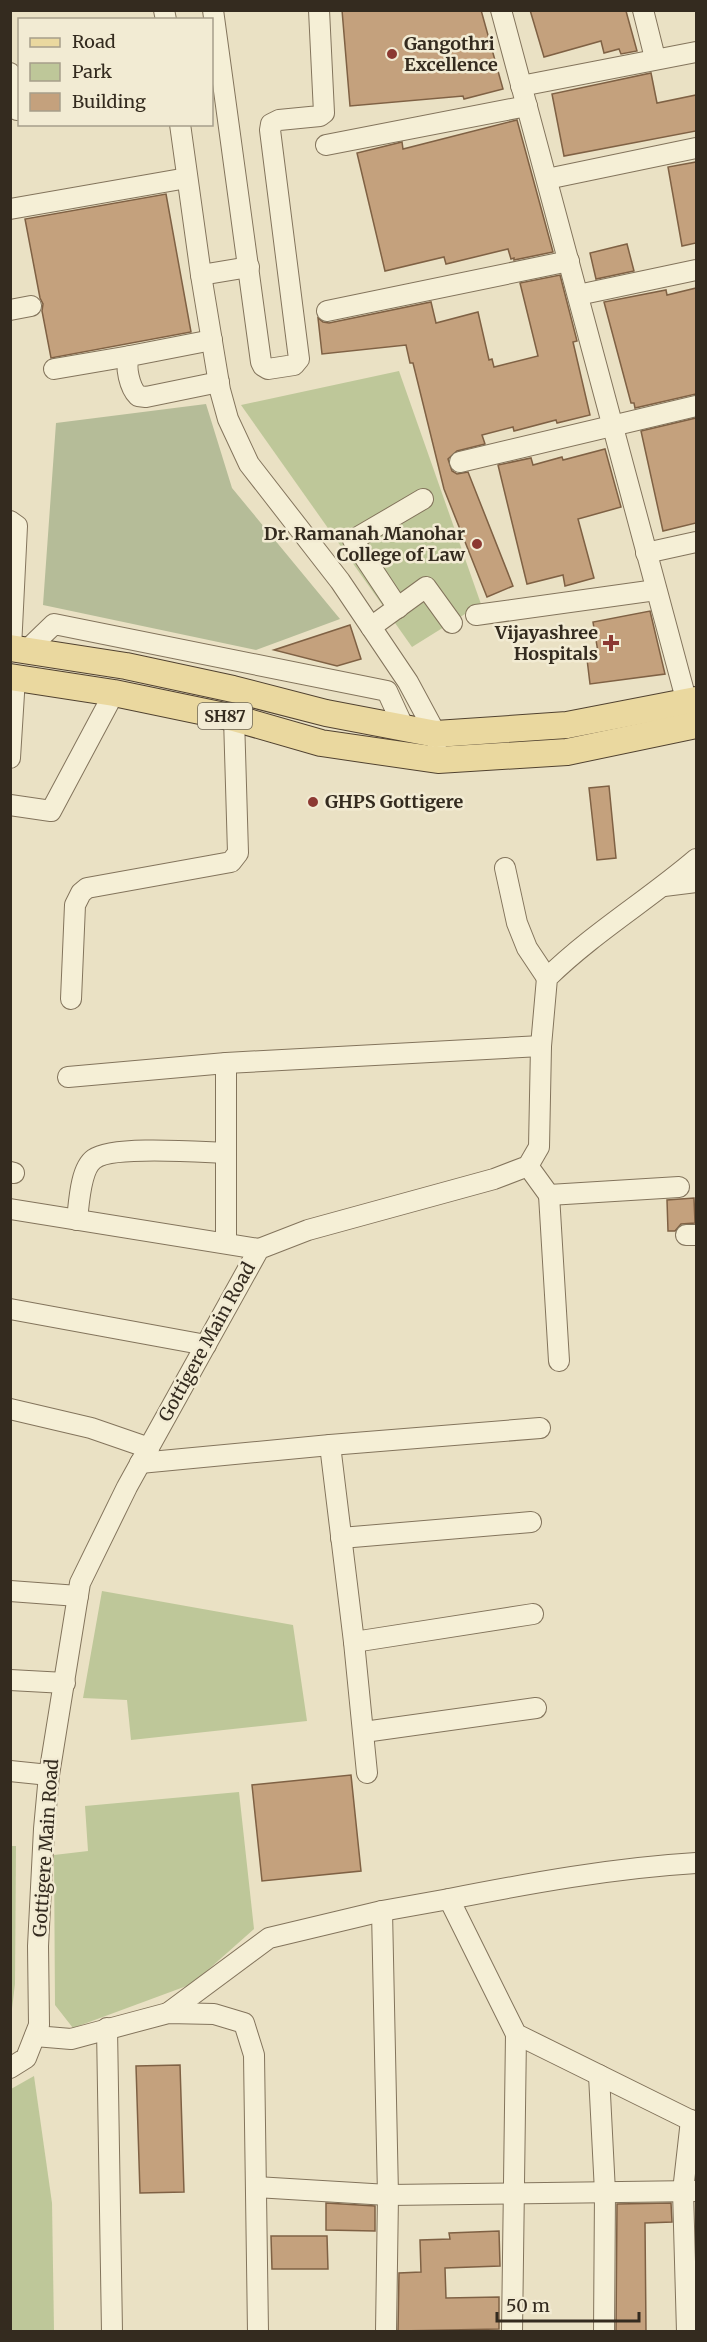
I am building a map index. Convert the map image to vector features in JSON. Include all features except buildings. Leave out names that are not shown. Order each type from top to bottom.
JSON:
[{"type":"main road","points":[[16,649],[126,666],[232,689],[326,713],[436,734],[693,713]]},
{"type":"main road","name":"SH87","points":[[13,678],[114,693],[234,718],[321,743],[438,760],[567,752],[693,713]]},
{"type":"street","points":[[213,10],[263,366],[268,369],[294,365],[299,359],[270,130],[271,124],[279,120],[320,116],[324,113],[319,10]]},
{"type":"street","points":[[501,10],[656,590],[693,713]]},
{"type":"street","points":[[643,10],[655,58]]},
{"type":"street","points":[[521,86],[696,51]]},
{"type":"street","points":[[10,73],[16,111]]},
{"type":"street","points":[[326,145],[527,106]]},
{"type":"street","points":[[180,126],[201,275],[219,382],[228,419],[249,464],[340,581],[408,682],[436,734],[438,760]]},
{"type":"street","points":[[547,179],[696,148]]},
{"type":"street","points":[[10,209],[187,178]]},
{"type":"street","points":[[327,311],[568,261]]},
{"type":"street","points":[[201,275],[249,267]]},
{"type":"street","points":[[578,295],[696,270]]},
{"type":"street","points":[[10,310],[31,306]]},
{"type":"street","points":[[54,369],[212,340]]},
{"type":"street","points":[[130,356],[127,361],[132,390],[138,396],[146,397],[219,382]]},
{"type":"street","points":[[459,462],[696,406]]},
{"type":"street","points":[[398,608],[353,540],[423,499]]},
{"type":"street","points":[[10,521],[17,526],[16,649]]},
{"type":"street","points":[[646,553],[696,542]]},
{"type":"street","points":[[371,627],[426,586],[452,623]]},
{"type":"street","points":[[476,615],[656,590]]},
{"type":"street","points":[[10,758],[13,678]]},
{"type":"street","points":[[10,805],[51,811],[114,693]]},
{"type":"street","points":[[71,999],[75,905],[81,893],[87,888],[231,862],[238,853],[234,718]]},
{"type":"street","points":[[547,978],[604,928],[664,886],[696,858]]},
{"type":"street","points":[[505,868],[517,923],[527,948],[547,978],[541,1047],[539,1147],[528,1166],[549,1195],[559,1361]]},
{"type":"street","points":[[664,886],[696,882]]},
{"type":"street","points":[[68,1077],[226,1063],[541,1047]]},
{"type":"street","points":[[226,1063],[226,1243]]},
{"type":"street","points":[[77,1220],[85,1171],[93,1159],[107,1154],[134,1151],[226,1153]]},
{"type":"street","name":"Gottigere Main Road","points":[[10,2068],[26,2058],[39,2025],[39,1934],[49,1775],[80,1583],[144,1455],[259,1249],[308,1230],[494,1179],[528,1166]]},
{"type":"street","points":[[549,1195],[679,1186]]},
{"type":"street","points":[[10,1209],[259,1249]]},
{"type":"street","points":[[10,1309],[206,1345]]},
{"type":"street","points":[[10,1409],[90,1428],[144,1455],[330,1445],[540,1428]]},
{"type":"street","points":[[330,1445],[368,1773]]},
{"type":"street","points":[[341,1538],[531,1522]]},
{"type":"street","points":[[10,1591],[78,1596]]},
{"type":"street","points":[[354,1642],[533,1614]]},
{"type":"street","points":[[10,1680],[65,1683]]},
{"type":"street","points":[[363,1732],[536,1708]]},
{"type":"street","points":[[10,1771],[49,1775]]},
{"type":"street","points":[[168,2013],[269,1938],[382,1911],[531,1883],[632,1868],[696,1863]]},
{"type":"street","points":[[449,1899],[516,2034],[512,2331]]},
{"type":"street","points":[[382,1911],[388,2195],[386,2331]]},
{"type":"street","points":[[35,2036],[71,2039],[168,2013],[214,2014],[244,2024],[254,2055],[258,2331]]},
{"type":"street","points":[[107,2028],[112,2331]]},
{"type":"street","points":[[516,2034],[694,2122],[687,2331]]},
{"type":"street","points":[[599,2075],[605,2192],[604,2331]]},
{"type":"street","points":[[256,2187],[388,2195],[690,2191]]},
{"type":"green space","points":[[399,371],[481,604],[412,647],[241,405]]},
{"type":"green space","points":[[206,404],[232,488],[340,619],[256,650],[43,605],[56,423]]},
{"type":"green space","points":[[102,1591],[293,1625],[307,1721],[131,1740],[127,1700],[83,1698]]},
{"type":"green space","points":[[239,1792],[254,1929],[192,1984],[73,2028],[55,2005],[54,1855],[88,1851],[85,1806]]},
{"type":"green space","points":[[11,1846],[16,1846],[15,1984],[11,2017]]},
{"type":"green space","points":[[34,2076],[52,2203],[54,2331],[11,2331],[11,2089]]},
{"type":"place","name":"Gangothri Excellence","points":[[392,54]]},
{"type":"place","name":"Dr. Ramanah Manohar College of Law","points":[[477,544]]},
{"type":"place","name":"Vijayashree Hospitals","points":[[611,643]]},
{"type":"place","name":"GHPS Gottigere","points":[[313,802]]}]
